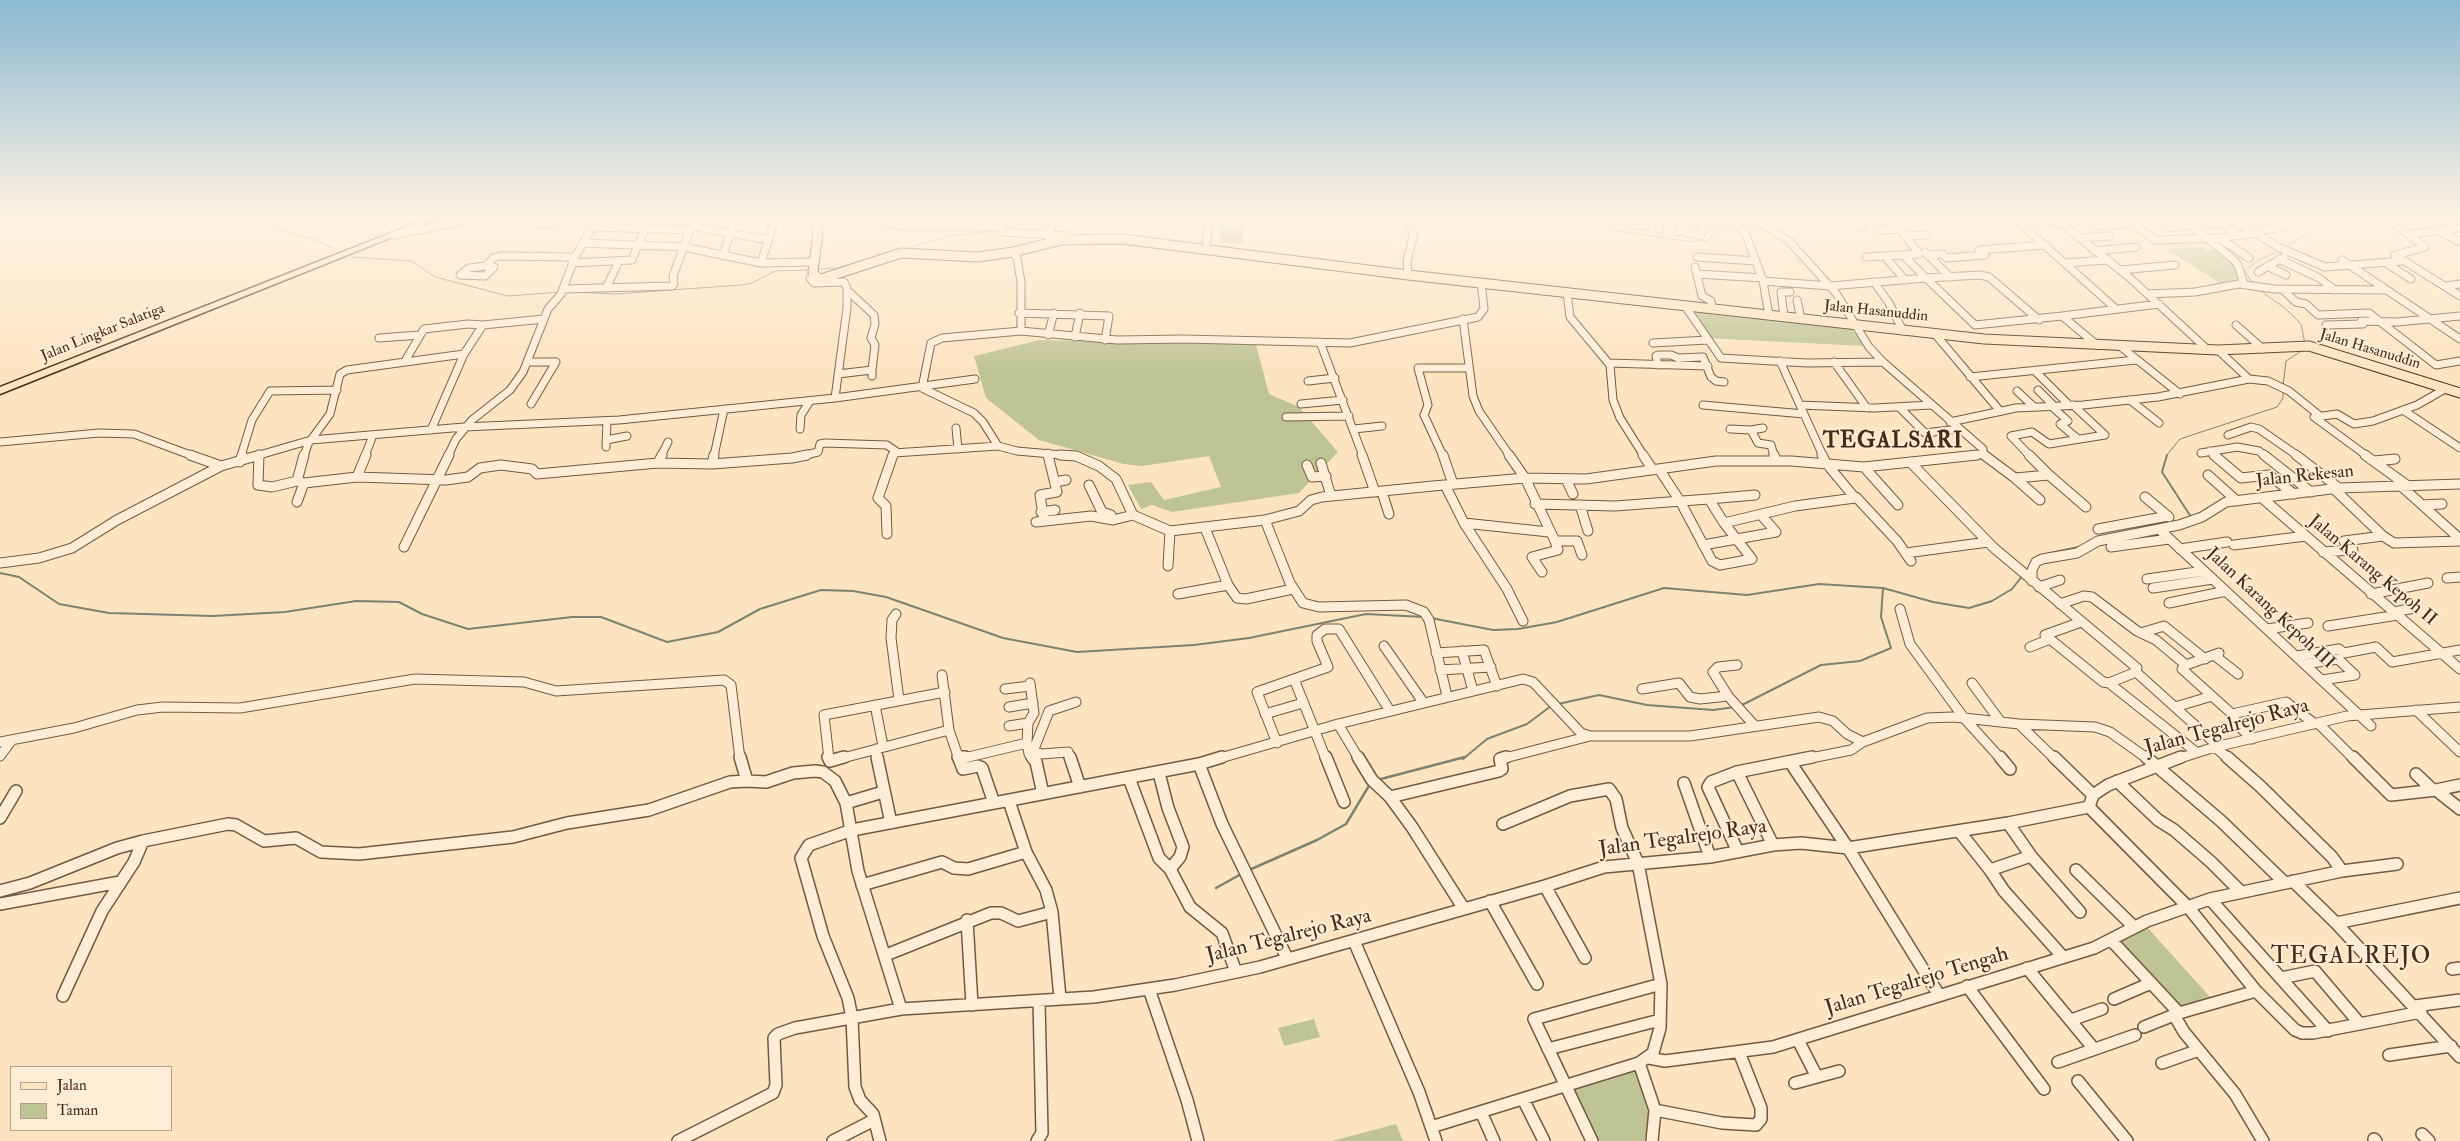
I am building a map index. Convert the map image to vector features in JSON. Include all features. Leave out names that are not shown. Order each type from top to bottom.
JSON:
[{"type":"highway","name":"Jalan Lingkar Salatiga","points":[[0,385],[298,269]]},
{"type":"highway","name":"Jalan Lingkar Salatiga","points":[[0,391],[302,269]]},
{"type":"main road","name":"Jalan Hasanuddin","points":[[816,272],[828,269]]},
{"type":"main road","name":"Jalan Hasanuddin","points":[[1368,269],[1935,334],[1971,341],[1984,339],[2213,350],[2304,346],[2460,394]]},
{"type":"street","points":[[404,547],[456,439],[464,427],[510,390],[528,362],[539,320],[562,291],[570,269]]},
{"type":"street","points":[[606,288],[615,269]]},
{"type":"street","points":[[562,291],[672,286],[674,284],[672,276],[675,269]]},
{"type":"street","points":[[799,269],[816,272]]},
{"type":"street","points":[[1019,269],[1021,282],[1020,331]]},
{"type":"street","points":[[1406,269],[1406,274]]},
{"type":"street","points":[[1759,269],[1769,315]]},
{"type":"street","points":[[1814,269],[1830,286],[1857,325],[1869,347],[1931,405],[1983,449],[1985,452],[1983,454]]},
{"type":"street","points":[[1896,269],[1905,280]]},
{"type":"street","points":[[1917,269],[1975,325],[1984,339]]},
{"type":"street","points":[[1942,269],[1950,277]]},
{"type":"street","points":[[2072,269],[2115,308]]},
{"type":"street","points":[[2120,270],[2128,269]]},
{"type":"street","points":[[2238,269],[2244,284]]},
{"type":"street","points":[[2258,272],[2262,269]]},
{"type":"street","points":[[2274,269],[2286,275]]},
{"type":"street","points":[[2299,269],[2321,279],[2335,290]]},
{"type":"street","points":[[2355,269],[2460,339]]},
{"type":"street","points":[[2396,269],[2411,279]]},
{"type":"street","points":[[2418,269],[2447,286],[2460,296]]},
{"type":"street","points":[[2120,270],[2249,379]]},
{"type":"street","points":[[1712,309],[1711,301],[1702,296],[1696,271],[1762,280],[1830,286],[1980,275],[1989,277],[2039,320]]},
{"type":"street","points":[[816,272],[810,278],[814,283],[841,282],[846,285],[847,290],[835,398]]},
{"type":"street","points":[[922,388],[927,357],[931,343],[934,340],[1020,331],[1105,340],[1350,343],[1478,317],[1484,312],[1481,282]]},
{"type":"street","points":[[1874,282],[1889,303],[1904,331]]},
{"type":"street","points":[[2148,294],[2195,292],[2244,284],[2261,288],[2401,293]]},
{"type":"street","points":[[2447,286],[2460,284]]},
{"type":"street","points":[[2282,289],[2296,302],[2305,303],[2318,315],[2368,313],[2436,365],[2458,362]]},
{"type":"street","points":[[838,374],[872,373],[875,345],[871,338],[875,324],[874,315],[847,290]]},
{"type":"street","points":[[1567,292],[1570,317],[1609,363],[1613,379],[1614,400],[1620,418],[1680,501],[1712,561],[1720,565],[1752,559],[1724,523],[1709,499]]},
{"type":"street","points":[[1784,317],[1781,292],[1790,292]]},
{"type":"street","points":[[1797,300],[1801,319]]},
{"type":"street","points":[[1975,325],[2039,320],[2064,314],[2159,304]]},
{"type":"street","points":[[1685,306],[1721,358],[1780,361],[1883,362]]},
{"type":"street","points":[[1020,314],[1054,313],[1109,316],[1105,340]]},
{"type":"street","points":[[1048,334],[1054,313]]},
{"type":"street","points":[[1075,337],[1080,314]]},
{"type":"street","points":[[2064,314],[2098,345]]},
{"type":"street","points":[[2173,316],[2184,319]]},
{"type":"street","points":[[2326,325],[2460,316]]},
{"type":"street","points":[[1463,319],[1472,396],[1478,411],[1525,478],[1535,504],[1558,550],[1532,557],[1542,572]]},
{"type":"street","points":[[405,360],[422,330],[427,328],[539,320]]},
{"type":"street","points":[[432,430],[464,354],[483,325]]},
{"type":"street","points":[[2236,325],[2263,349]]},
{"type":"street","points":[[1935,334],[2000,410]]},
{"type":"street","points":[[379,338],[420,335]]},
{"type":"street","points":[[1653,343],[1707,340]]},
{"type":"street","points":[[1320,342],[1389,514]]},
{"type":"street","points":[[2120,346],[2180,394]]},
{"type":"street","points":[[297,502],[300,482],[298,471],[310,440],[330,414],[340,374],[344,370],[405,360],[464,354]]},
{"type":"street","points":[[1970,377],[2136,360]]},
{"type":"street","points":[[1780,361],[1826,463],[1911,561]]},
{"type":"street","points":[[528,362],[556,362],[531,404]]},
{"type":"street","points":[[1834,362],[1867,408]]},
{"type":"street","points":[[1609,363],[1708,366],[1708,371],[1714,380],[1724,382]]},
{"type":"street","points":[[1469,368],[1418,368],[1428,405],[1424,415],[1439,444],[1449,485],[1464,523],[1507,588],[1523,621]]},
{"type":"street","points":[[2035,371],[2105,435],[2050,444],[2032,432],[2011,436],[2049,475],[2086,507]]},
{"type":"street","points":[[1308,381],[1335,378]]},
{"type":"street","points":[[0,563],[39,558],[72,548],[124,517],[221,466],[240,462],[289,444],[310,440],[464,427],[501,429],[607,421],[810,401],[922,388],[975,379]]},
{"type":"street","points":[[1950,422],[2000,410],[2032,406],[2071,405],[2180,394],[2249,379],[2268,381],[2289,391],[2320,416]]},
{"type":"street","points":[[922,388],[974,413],[983,422],[998,446]]},
{"type":"street","points":[[2228,435],[2251,428],[2259,429],[2297,455],[2336,488],[2383,536],[2399,544],[2460,540],[2456,531],[2422,505],[2404,486],[2374,461],[2314,418],[2337,414],[2355,426],[2403,410],[2436,396],[2445,389]]},
{"type":"street","points":[[240,462],[252,420],[270,391],[304,392],[337,390]]},
{"type":"street","points":[[2038,390],[2068,421],[2060,424],[2078,440]]},
{"type":"street","points":[[2017,391],[2032,406]]},
{"type":"street","points":[[1301,404],[1343,400]]},
{"type":"street","points":[[2130,400],[2159,423]]},
{"type":"street","points":[[800,430],[802,411],[810,401]]},
{"type":"street","points":[[1703,405],[1804,414]]},
{"type":"street","points":[[1800,405],[1867,408],[1931,405]]},
{"type":"street","points":[[1899,407],[1925,433],[1958,429]]},
{"type":"street","points":[[712,464],[724,409]]},
{"type":"street","points":[[2403,410],[2460,448]]},
{"type":"street","points":[[1286,417],[1349,416]]},
{"type":"street","points":[[607,421],[606,443],[627,436]]},
{"type":"street","points":[[1354,429],[1382,426]]},
{"type":"street","points":[[1750,427],[1758,442],[1772,446],[1776,461]]},
{"type":"street","points":[[1730,430],[1750,427],[1763,428]]},
{"type":"street","points":[[956,428],[958,449]]},
{"type":"street","points":[[0,442],[76,434],[125,433],[142,436],[185,454],[221,466]]},
{"type":"street","points":[[357,477],[373,435]]},
{"type":"street","points":[[658,463],[668,442]]},
{"type":"street","points":[[259,455],[258,485],[272,487],[300,482],[357,477],[465,478],[480,468],[500,466],[532,469],[537,474],[658,463],[712,464],[792,458],[818,452],[822,444],[887,445],[892,446],[897,452]]},
{"type":"street","points":[[887,534],[886,506],[878,498],[892,455],[897,452],[998,446],[1017,451],[1076,456],[1110,473],[1116,479],[1132,513]]},
{"type":"street","points":[[2200,453],[2237,447],[2259,450],[2311,492]]},
{"type":"street","points":[[2210,451],[2242,478],[2269,475],[2294,494]]},
{"type":"street","points":[[1048,453],[1054,482],[1060,491],[1040,495],[1042,512],[1040,522],[1091,516],[1113,520],[1132,513]]},
{"type":"street","points":[[1089,485],[1104,514],[1132,513],[1170,531],[1265,520],[1300,510],[1310,501],[1331,496],[1525,478],[1566,479],[1656,470],[1707,462],[1776,461],[1864,467],[1983,454],[2040,500]]},
{"type":"street","points":[[2374,461],[2395,458]]},
{"type":"street","points":[[1910,462],[2013,565],[2136,667],[2136,672],[2260,786],[2332,857],[2341,867],[2342,871]]},
{"type":"street","points":[[1321,463],[1331,496]]},
{"type":"street","points":[[1307,465],[1312,477],[1326,476]]},
{"type":"street","points":[[1864,467],[1898,505]]},
{"type":"street","points":[[2015,478],[2049,475]]},
{"type":"street","points":[[2208,475],[2237,501]]},
{"type":"street","points":[[1566,479],[1573,494]]},
{"type":"street","points":[[1054,482],[1066,480]]},
{"type":"street","name":"Jalan Rekesan","points":[[2163,533],[2226,502],[2336,488],[2460,484]]},
{"type":"street","points":[[1535,504],[1631,505],[1754,495]]},
{"type":"street","points":[[1724,523],[1762,516],[1795,506],[1856,497]]},
{"type":"street","points":[[2145,497],[2179,525]]},
{"type":"street","name":"Jalan Karang Kepoh II","points":[[2262,498],[2460,669]]},
{"type":"street","points":[[2422,505],[2442,504]]},
{"type":"street","points":[[1580,505],[1588,532]]},
{"type":"street","points":[[1042,512],[1055,510]]},
{"type":"street","points":[[1704,545],[1776,532],[1762,516]]},
{"type":"street","points":[[2098,529],[2168,516]]},
{"type":"street","points":[[1265,520],[1293,589],[1303,603],[1311,606],[1406,605],[1426,616],[1446,696]]},
{"type":"street","points":[[1464,523],[1549,532]]},
{"type":"street","points":[[1205,528],[1235,597],[1242,599],[1293,589]]},
{"type":"street","points":[[1168,566],[1170,531]]},
{"type":"street","points":[[2033,582],[2032,570],[2036,562],[2042,559],[2077,553],[2098,541],[2111,542],[2163,533]]},
{"type":"street","points":[[2111,542],[2163,533]]},
{"type":"street","name":"Jalan Karang Kepoh III","points":[[2163,533],[2371,726]]},
{"type":"street","points":[[2180,549],[2306,536]]},
{"type":"street","points":[[2323,552],[2352,550],[2345,540],[2383,536]]},
{"type":"street","points":[[1555,541],[1577,541],[1582,555]]},
{"type":"street","points":[[1906,553],[1988,542]]},
{"type":"street","points":[[2147,579],[2204,571]]},
{"type":"street","points":[[2448,578],[2460,577]]},
{"type":"street","points":[[2153,588],[2213,579]]},
{"type":"street","points":[[2033,582],[2060,580]]},
{"type":"street","points":[[2371,594],[2428,583]]},
{"type":"street","points":[[1178,594],[1228,584]]},
{"type":"street","points":[[2169,603],[2226,591]]},
{"type":"street","points":[[2060,604],[2089,596],[2141,633],[2153,638],[2186,665]]},
{"type":"street","points":[[2328,626],[2396,614],[2414,608]]},
{"type":"street","points":[[1900,609],[1910,644],[1964,718],[2010,769]]},
{"type":"street","points":[[896,614],[892,620],[891,638],[898,700]]},
{"type":"street","points":[[2081,622],[2045,635],[2103,682],[2109,684],[2196,752]]},
{"type":"street","points":[[2266,629],[2308,623]]},
{"type":"street","points":[[2141,633],[2164,626],[2238,674]]},
{"type":"street","points":[[1277,743],[1258,691],[1328,668],[1317,641],[1317,635],[1325,629],[1335,627],[1339,629],[1390,712]]},
{"type":"street","points":[[2030,647],[2050,639]]},
{"type":"street","points":[[1384,646],[1422,702]]},
{"type":"street","points":[[2297,656],[2339,649],[2344,653],[2376,647],[2392,662],[2460,650]]},
{"type":"street","points":[[1436,653],[1484,650],[1497,686]]},
{"type":"street","points":[[1462,651],[1473,691]]},
{"type":"street","points":[[2213,656],[2186,665],[2182,669],[2232,714],[2238,724],[2252,739]]},
{"type":"street","points":[[2305,664],[2338,658],[2355,675],[2322,680]]},
{"type":"street","points":[[1736,665],[1718,667],[1713,672],[1728,696],[1754,725]]},
{"type":"street","points":[[1440,670],[1491,666]]},
{"type":"street","points":[[2109,684],[2136,672]]},
{"type":"street","points":[[942,675],[950,730],[963,769],[978,766],[982,768],[994,803]]},
{"type":"street","points":[[0,742],[66,730],[137,710],[163,707],[240,708],[415,679],[524,682],[556,691],[718,679],[724,680],[731,685],[740,760],[747,781]]},
{"type":"street","points":[[1294,679],[1344,802]]},
{"type":"street","points":[[880,1141],[874,1120],[854,1087],[852,1018],[848,998],[823,936],[801,858],[809,845],[852,830],[1199,764],[1277,743],[1314,730],[1390,712],[1446,696],[1523,679],[1534,682],[1581,734],[1590,736],[1690,736],[1819,716],[1833,721],[1847,734],[1863,742]]},
{"type":"street","points":[[1642,690],[1679,683],[1690,697],[1700,699],[1728,696]]},
{"type":"street","points":[[1972,683],[2000,721]]},
{"type":"street","points":[[1005,689],[1030,684],[1034,713],[1028,723],[1027,743],[1029,754],[1036,762],[1043,794]]},
{"type":"street","points":[[823,772],[828,767],[830,761],[827,756],[824,715],[944,692]]},
{"type":"street","points":[[2175,707],[2212,696]]},
{"type":"street","points":[[1076,702],[1050,711],[1034,749],[1037,753],[1042,754],[1068,752],[1080,787]]},
{"type":"street","points":[[2232,714],[2286,702],[2317,723],[2391,795],[2397,796],[2460,785]]},
{"type":"street","points":[[1009,707],[1033,703]]},
{"type":"street","points":[[1265,714],[1303,703]]},
{"type":"street","points":[[875,705],[883,792],[891,823]]},
{"type":"street","name":"Jalan Tegalrejo Raya","points":[[2093,796],[2117,781],[2157,765],[2216,747],[2358,714],[2460,707]]},
{"type":"street","points":[[2416,710],[2460,752]]},
{"type":"street","points":[[1738,852],[1708,787],[1711,782],[1738,772],[1851,750],[1863,742],[1927,718],[1964,718],[2019,724],[2079,725],[2102,729],[2116,736],[2157,765],[2336,923],[2418,1009],[2460,1057]]},
{"type":"street","points":[[1008,726],[1028,723]]},
{"type":"street","points":[[1338,724],[1374,782],[1390,797],[1412,827],[1464,909]]},
{"type":"street","points":[[2019,724],[2093,796],[2089,807],[2183,903],[2256,991],[2295,1030],[2307,1034],[2328,1031],[2460,1000]]},
{"type":"street","points":[[830,761],[950,730]]},
{"type":"street","points":[[1390,797],[1499,771],[1502,769],[1500,759],[1590,736]]},
{"type":"street","points":[[0,756],[12,740]]},
{"type":"street","points":[[959,759],[1027,743]]},
{"type":"street","points":[[1790,762],[1848,848],[1939,995]]},
{"type":"street","points":[[1199,764],[1242,867],[1287,958]]},
{"type":"street","points":[[0,891],[13,889],[117,848],[228,824],[236,824],[264,840],[296,838],[321,852],[359,854],[513,837],[566,823],[650,810],[730,782],[766,782],[793,773],[823,772],[835,781],[846,803],[862,885],[886,955],[901,1009],[795,1028],[778,1034],[773,1042],[776,1085],[773,1093],[678,1141]]},
{"type":"street","points":[[1159,772],[1168,808],[1183,847],[1180,857],[1170,869]]},
{"type":"street","points":[[1738,772],[1774,845]]},
{"type":"street","points":[[2416,774],[2460,809]]},
{"type":"street","points":[[1129,778],[1159,858],[1170,869],[1190,907],[1222,933],[1236,972]]},
{"type":"street","points":[[2117,781],[2158,820],[2174,830],[2211,862],[2240,891]]},
{"type":"street","points":[[1684,783],[1710,857]]},
{"type":"street","points":[[1431,1127],[1644,1060],[1655,1045],[1660,1020],[1661,984],[1656,952],[1638,863],[1622,828],[1616,799],[1609,789],[1570,796],[1503,824]]},
{"type":"street","points":[[0,818],[16,791]]},
{"type":"street","points":[[846,803],[883,792]]},
{"type":"street","points":[[1009,800],[1026,852],[1046,890],[1052,912],[1057,982],[1060,998]]},
{"type":"street","name":"Jalan Tegalrejo Raya","points":[[901,1009],[1094,997],[1149,989],[1236,972],[1354,941],[1545,886],[1604,866],[1710,857],[1774,845],[1801,843],[1848,848],[2008,823],[2089,807]]},
{"type":"street","points":[[2008,823],[2031,856],[2080,912]]},
{"type":"street","points":[[1959,831],[2004,891],[2063,958]]},
{"type":"street","points":[[63,996],[102,912],[134,862],[143,841]]},
{"type":"street","points":[[862,885],[942,862],[954,868],[968,870],[1026,852]]},
{"type":"street","points":[[1990,870],[2031,856]]},
{"type":"street","name":"Jalan Tegalrejo Tengah","points":[[1644,1060],[1665,1061],[1773,1047],[2094,948],[2183,903],[2342,871],[2397,864]]},
{"type":"street","points":[[2076,870],[2134,927]]},
{"type":"street","points":[[0,904],[120,882]]},
{"type":"street","points":[[1545,886],[1586,958]]},
{"type":"street","points":[[2336,923],[2460,898]]},
{"type":"street","points":[[2210,899],[2328,1031]]},
{"type":"street","points":[[1490,901],[1537,984]]},
{"type":"street","points":[[886,955],[967,920],[991,913],[1001,913],[1018,921],[1052,912]]},
{"type":"street","points":[[967,920],[972,1005]]},
{"type":"street","points":[[2111,940],[2151,983],[2176,1014],[2199,1050],[2235,1094],[2264,1141]]},
{"type":"street","points":[[1354,941],[1419,1092],[1436,1141]]},
{"type":"street","points":[[2027,968],[2094,1049]]},
{"type":"street","points":[[2281,978],[2316,971],[2360,1024]]},
{"type":"street","points":[[2114,999],[2151,983]]},
{"type":"street","points":[[1592,1141],[1534,1019],[1661,984]]},
{"type":"street","points":[[1967,986],[2044,1088]]},
{"type":"street","points":[[1149,989],[1187,1100],[1198,1141]]},
{"type":"street","points":[[2058,1062],[2139,1031],[2176,1014],[2256,991]]},
{"type":"street","points":[[1037,1141],[1042,1133],[1039,1001]]},
{"type":"street","points":[[2070,1020],[2102,1009]]},
{"type":"street","points":[[1548,1049],[1660,1020]]},
{"type":"street","points":[[1798,1040],[1818,1078]]},
{"type":"street","points":[[2389,1055],[2451,1046]]},
{"type":"street","points":[[2162,1063],[2199,1050]]},
{"type":"street","points":[[1655,1110],[1722,1123],[1756,1125],[1761,1119],[1761,1108],[1739,1052]]},
{"type":"street","points":[[1644,1060],[1655,1110],[1652,1141]]},
{"type":"street","points":[[1795,1084],[1839,1071]]},
{"type":"street","points":[[2078,1081],[2127,1141]]},
{"type":"street","points":[[1523,1099],[1544,1141]]},
{"type":"street","points":[[1481,1112],[1494,1141]]},
{"type":"street","points":[[838,1140],[874,1120]]},
{"type":"green space","points":[[2198,269],[2235,269],[2240,283],[2220,283]]},
{"type":"green space","points":[[1687,308],[1849,325],[1865,346],[1705,338]]},
{"type":"green space","points":[[1040,340],[1256,345],[1269,394],[1299,407],[1338,452],[1299,493],[1172,512],[1152,505],[1141,509],[1128,485],[1151,482],[1164,500],[1221,487],[1209,456],[1142,466],[1124,464],[1039,440],[986,398],[974,356]]},
{"type":"green space","points":[[2146,926],[2210,997],[2177,1009],[2114,941]]},
{"type":"green space","points":[[1314,1019],[1320,1037],[1284,1046],[1278,1028]]},
{"type":"green space","points":[[1636,1069],[1649,1110],[1645,1141],[1599,1141],[1573,1089]]},
{"type":"green space","points":[[1396,1124],[1403,1141],[1332,1141]]},
{"type":"waterway","points":[[424,269],[435,277],[508,296],[561,292]]},
{"type":"waterway","points":[[2247,269],[2245,271],[2254,285]]},
{"type":"waterway","points":[[570,292],[616,294],[741,285],[752,283],[775,271],[809,270]]},
{"type":"waterway","points":[[2259,290],[2285,308],[2301,324],[2305,344]]},
{"type":"waterway","points":[[2283,386],[2286,361],[2303,350]]},
{"type":"waterway","points":[[2166,456],[2180,439],[2277,407],[2283,398],[2283,390]]},
{"type":"waterway","points":[[2167,455],[2162,472],[2191,517]]},
{"type":"waterway","points":[[2046,554],[2083,546]]},
{"type":"waterway","points":[[0,573],[19,577],[59,604],[109,613],[213,616],[285,612],[356,601],[399,602],[422,614],[468,629],[572,617],[601,617],[667,642],[718,632],[760,609],[821,590],[853,591],[886,597],[1003,638],[1077,652],[1194,645],[1249,638],[1366,614],[1424,617]]},
{"type":"waterway","points":[[1883,588],[1933,602],[1969,608],[1992,601],[2012,589],[2023,575]]},
{"type":"waterway","points":[[1431,618],[1493,630],[1518,629],[1557,622],[1664,588],[1747,595],[1819,584],[1883,588]]},
{"type":"waterway","points":[[1742,705],[1821,665],[1860,661],[1891,648],[1881,617],[1883,588]]},
{"type":"waterway","points":[[1558,704],[1599,695],[1647,705],[1713,710],[1735,707]]},
{"type":"waterway","points":[[1463,759],[1487,739],[1527,724],[1551,706]]},
{"type":"waterway","points":[[1377,780],[1465,757]]},
{"type":"waterway","points":[[1249,870],[1317,840],[1346,824],[1370,784]]},
{"type":"waterway","points":[[1216,888],[1243,873]]},
{"type":"district","name":"TEGALSARI","points":[[1893,442]]},
{"type":"district","name":"TEGALREJO","points":[[2351,958]]}]
